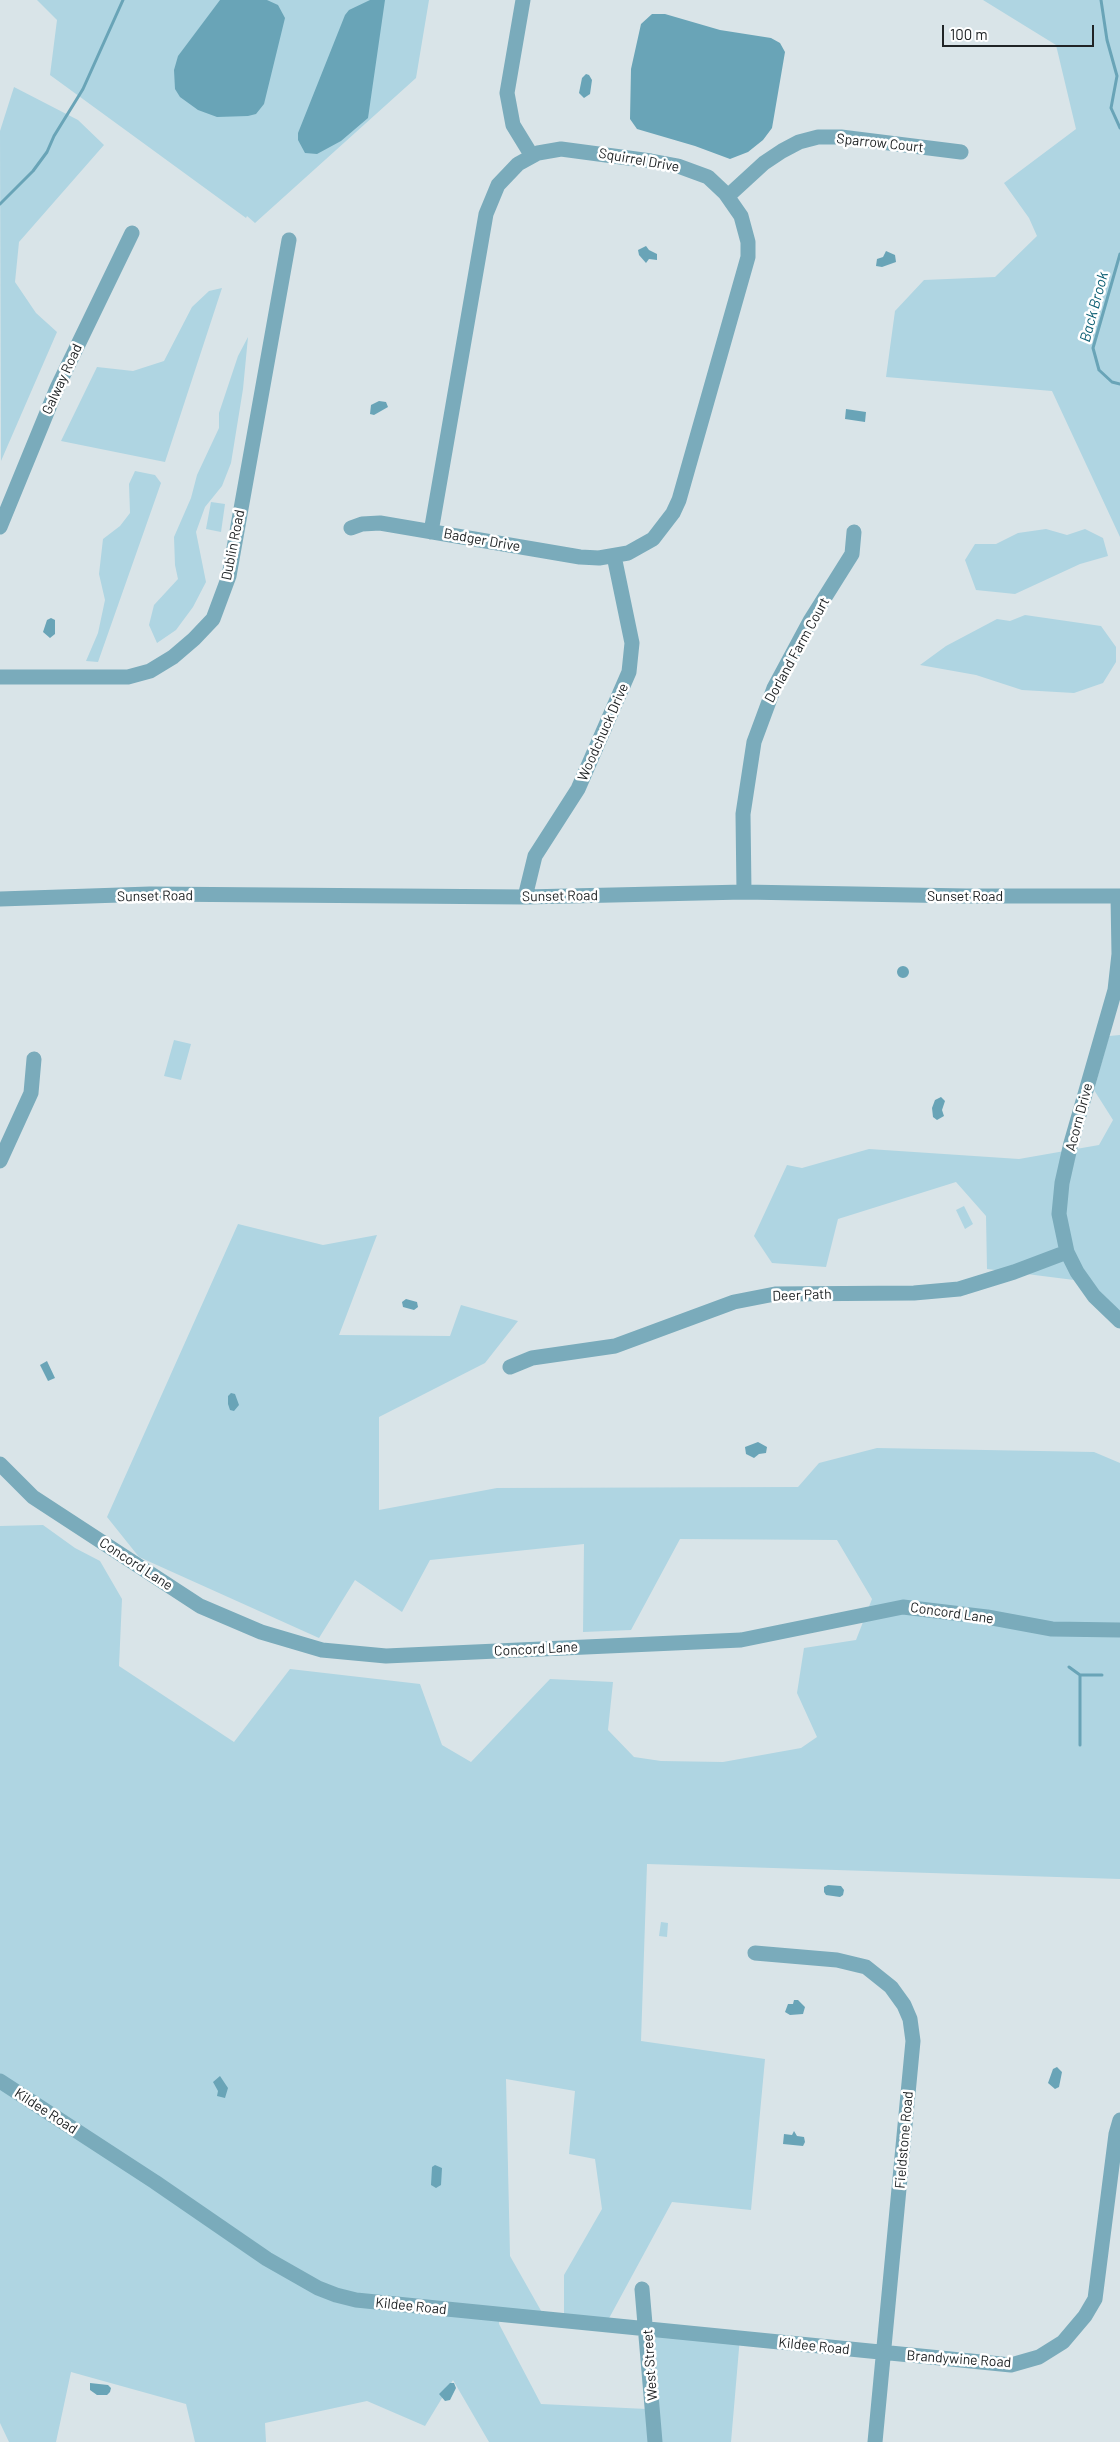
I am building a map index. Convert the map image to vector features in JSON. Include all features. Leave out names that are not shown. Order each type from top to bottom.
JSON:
[{"type":"street","points":[[523,0],[506,93],[513,125],[532,156]]},
{"type":"street","name":"Sparrow Court","points":[[728,196],[764,163],[782,151],[799,142],[818,138],[840,137],[961,152]]},
{"type":"street","name":"Squirrel Drive","points":[[431,532],[486,214],[498,185],[518,164],[546,151],[580,150],[660,162],[708,177],[728,196],[741,216],[746,230],[748,257],[679,500],[673,513],[653,539],[628,553],[614,556]]},
{"type":"street","name":"Galway Road","points":[[0,527],[6,490],[132,233]]},
{"type":"street","name":"Dublin Road","points":[[0,677],[128,677],[150,671],[187,645],[213,619],[229,576],[290,240]]},
{"type":"street","name":"Badger Drive","points":[[351,528],[362,524],[380,523],[580,557],[614,556]]},
{"type":"street","name":"Dorland Farm Court","points":[[744,892],[743,814],[754,742],[774,688],[810,621],[852,554],[854,532]]},
{"type":"street","name":"Woodchuck Drive","points":[[525,897],[534,856],[578,789],[629,672],[632,643],[614,556]]},
{"type":"street","name":"Sunset Road","points":[[0,899],[150,894],[525,897],[744,892],[966,896],[1119,896]]},
{"type":"street","name":"Acorn Drive","points":[[1119,896],[1119,954],[1115,990],[1082,1103],[1062,1183],[1059,1214],[1067,1252],[1077,1272],[1094,1296],[1120,1321]]},
{"type":"street","points":[[0,1161],[31,1093],[34,1059]]},
{"type":"street","name":"Deer Path","points":[[510,1367],[532,1358],[615,1346],[734,1302],[775,1294],[914,1293],[959,1289],[1014,1272],[1067,1252]]},
{"type":"street","name":"Concord Lane","points":[[0,1464],[33,1497],[200,1606],[261,1632],[322,1650],[386,1656],[740,1640],[903,1607],[987,1617],[1052,1629],[1120,1630]]},
{"type":"street","name":"Fieldstone Road","points":[[755,1953],[837,1960],[866,1967],[891,1987],[904,2005],[910,2019],[913,2041],[875,2442]]},
{"type":"street","name":"Kildee Road","points":[[1,2085],[155,2182],[267,2259],[318,2288],[336,2295],[356,2300],[884,2354]]},
{"type":"street","name":"Brandywine Road","points":[[884,2354],[1011,2365],[1039,2358],[1063,2342],[1086,2316],[1095,2299],[1116,2134],[1120,2120]]},
{"type":"street","name":"West Street","points":[[642,2289],[647,2330],[655,2442]]},
{"type":"shaded area","points":[[37,0],[429,0],[416,78],[255,223],[50,75],[57,20]]},
{"type":"shaded area","points":[[220,0],[267,0],[278,5],[285,18],[264,104],[256,114],[217,117],[198,110],[180,97],[175,89],[174,70],[178,56]]},
{"type":"shaded area","points":[[370,0],[385,0],[368,118],[341,141],[317,154],[305,153],[298,140],[298,133],[345,15],[349,10]]},
{"type":"shaded area","points":[[983,0],[1120,0],[1120,537],[1052,391],[886,377],[895,311],[924,280],[995,277],[1037,236],[1029,218],[1004,183],[1076,129],[1056,45]]},
{"type":"shaded area","points":[[652,14],[665,14],[720,30],[771,38],[780,43],[785,52],[772,128],[763,140],[748,152],[730,159],[695,146],[637,129],[630,119],[631,69],[641,24]]},
{"type":"shaded area","points":[[586,74],[592,80],[590,94],[584,98],[579,93],[582,78]]},
{"type":"shaded area","points":[[14,87],[78,120],[104,145],[19,242],[15,282],[36,313],[57,332],[1,461],[0,131]]},
{"type":"shaded area","points":[[646,246],[657,254],[657,260],[649,259],[646,263],[639,255],[638,250]]},
{"type":"shaded area","points":[[886,251],[895,255],[896,262],[882,267],[876,266],[877,259],[883,257]]},
{"type":"shaded area","points":[[222,288],[165,462],[61,441],[97,367],[133,371],[164,361],[192,307],[209,291]]},
{"type":"shaded area","points":[[248,337],[243,389],[231,463],[222,486],[205,507],[196,532],[206,582],[193,607],[176,630],[157,643],[149,625],[154,605],[178,579],[175,565],[174,537],[191,498],[197,475],[219,428],[219,413],[238,356]]},
{"type":"shaded area","points":[[379,401],[386,402],[388,407],[374,415],[370,414],[371,405]]},
{"type":"shaded area","points":[[846,409],[866,412],[865,422],[845,419]]},
{"type":"shaded area","points":[[135,471],[155,475],[161,483],[98,662],[86,661],[98,633],[105,600],[99,574],[103,539],[120,526],[130,513],[129,484]]},
{"type":"shaded area","points":[[211,502],[225,504],[221,532],[206,529]]},
{"type":"shaded area","points":[[1046,529],[1067,535],[1085,529],[1103,538],[1108,556],[1080,564],[1015,594],[976,590],[965,560],[975,544],[996,544],[1018,533]]},
{"type":"shaded area","points":[[1025,615],[1101,626],[1116,647],[1116,662],[1103,683],[1074,693],[1022,690],[976,675],[920,665],[946,646],[997,619],[1010,621]]},
{"type":"shaded area","points":[[51,618],[55,620],[55,634],[50,638],[43,632],[47,620]]},
{"type":"shaded area","points":[[901,966],[905,966],[909,972],[905,978],[901,978],[897,974],[897,970]]},
{"type":"shaded area","points":[[1120,1035],[1120,1319],[1082,1281],[987,1269],[986,1216],[956,1182],[838,1219],[826,1267],[772,1263],[754,1236],[787,1165],[802,1168],[869,1149],[1019,1159],[1099,1145],[1113,1120],[1094,1090],[1109,1036]]},
{"type":"shaded area","points":[[174,1040],[191,1044],[181,1080],[164,1076]]},
{"type":"shaded area","points":[[941,1097],[945,1101],[942,1110],[944,1116],[937,1120],[933,1117],[932,1108],[935,1100]]},
{"type":"shaded area","points":[[964,1206],[973,1224],[965,1229],[956,1210]]},
{"type":"shaded area","points":[[238,1224],[323,1245],[377,1235],[339,1335],[450,1336],[461,1305],[518,1321],[485,1363],[379,1417],[379,1510],[497,1488],[798,1487],[819,1463],[877,1448],[1094,1452],[1120,1463],[1120,1879],[647,1864],[641,2041],[765,2059],[751,2210],[672,2202],[607,2322],[564,2318],[564,2275],[602,2209],[595,2159],[569,2154],[575,2091],[506,2079],[510,2256],[544,2316],[500,2311],[499,2324],[541,2404],[647,2409],[640,2326],[740,2337],[731,2442],[489,2442],[453,2380],[425,2426],[367,2401],[265,2423],[266,2442],[195,2442],[186,2404],[71,2372],[56,2442],[9,2442],[0,2423],[0,1526],[43,1525],[75,1548],[100,1561],[122,1599],[119,1666],[234,1742],[290,1669],[420,1684],[442,1745],[471,1762],[550,1679],[613,1682],[608,1730],[634,1757],[661,1761],[723,1762],[801,1748],[817,1737],[797,1693],[804,1648],[856,1640],[872,1599],[837,1540],[680,1539],[631,1630],[583,1632],[584,1544],[430,1560],[402,1612],[355,1580],[319,1638],[139,1557],[107,1517]]},
{"type":"shaded area","points":[[406,1299],[417,1302],[418,1307],[414,1310],[403,1307],[402,1302]]},
{"type":"shaded area","points":[[47,1361],[55,1378],[48,1381],[40,1365]]},
{"type":"shaded area","points":[[231,1393],[235,1394],[239,1405],[234,1411],[230,1410],[228,1404],[228,1396]]},
{"type":"shaded area","points":[[758,1442],[767,1447],[766,1453],[759,1454],[754,1458],[746,1454],[745,1447]]},
{"type":"shaded area","points":[[828,1885],[841,1886],[844,1890],[843,1895],[840,1897],[826,1895],[824,1887]]},
{"type":"shaded area","points":[[661,1922],[668,1923],[667,1937],[659,1936]]},
{"type":"shaded area","points":[[794,2000],[798,2000],[805,2007],[803,2014],[790,2015],[785,2012],[788,2004],[793,2004]]},
{"type":"shaded area","points":[[1057,2067],[1062,2072],[1059,2087],[1055,2089],[1048,2083],[1053,2069]]},
{"type":"shaded area","points":[[220,2076],[228,2088],[225,2098],[217,2096],[218,2091],[213,2082]]},
{"type":"shaded area","points":[[794,2131],[797,2136],[804,2137],[805,2142],[803,2146],[783,2144],[784,2134],[792,2135]]},
{"type":"shaded area","points":[[435,2165],[442,2168],[441,2185],[436,2188],[431,2185],[432,2167]]},
{"type":"shaded area","points":[[90,2383],[108,2385],[111,2388],[110,2392],[107,2395],[97,2395],[90,2390]]},
{"type":"shaded area","points":[[450,2383],[454,2383],[456,2388],[450,2400],[445,2401],[439,2394]]},
{"type":"waterway","points":[[0,204],[33,171],[47,152],[54,136],[83,89],[123,0]]},
{"type":"waterway","name":"Back Brook","points":[[1101,0],[1107,40],[1117,76],[1111,108],[1120,128]]},
{"type":"waterway","name":"Back Brook","points":[[1120,254],[1093,348],[1099,370],[1112,382],[1120,384]]},
{"type":"waterway","points":[[1069,1667],[1080,1675],[1102,1675]]},
{"type":"waterway","points":[[1080,1675],[1080,1745]]}]
